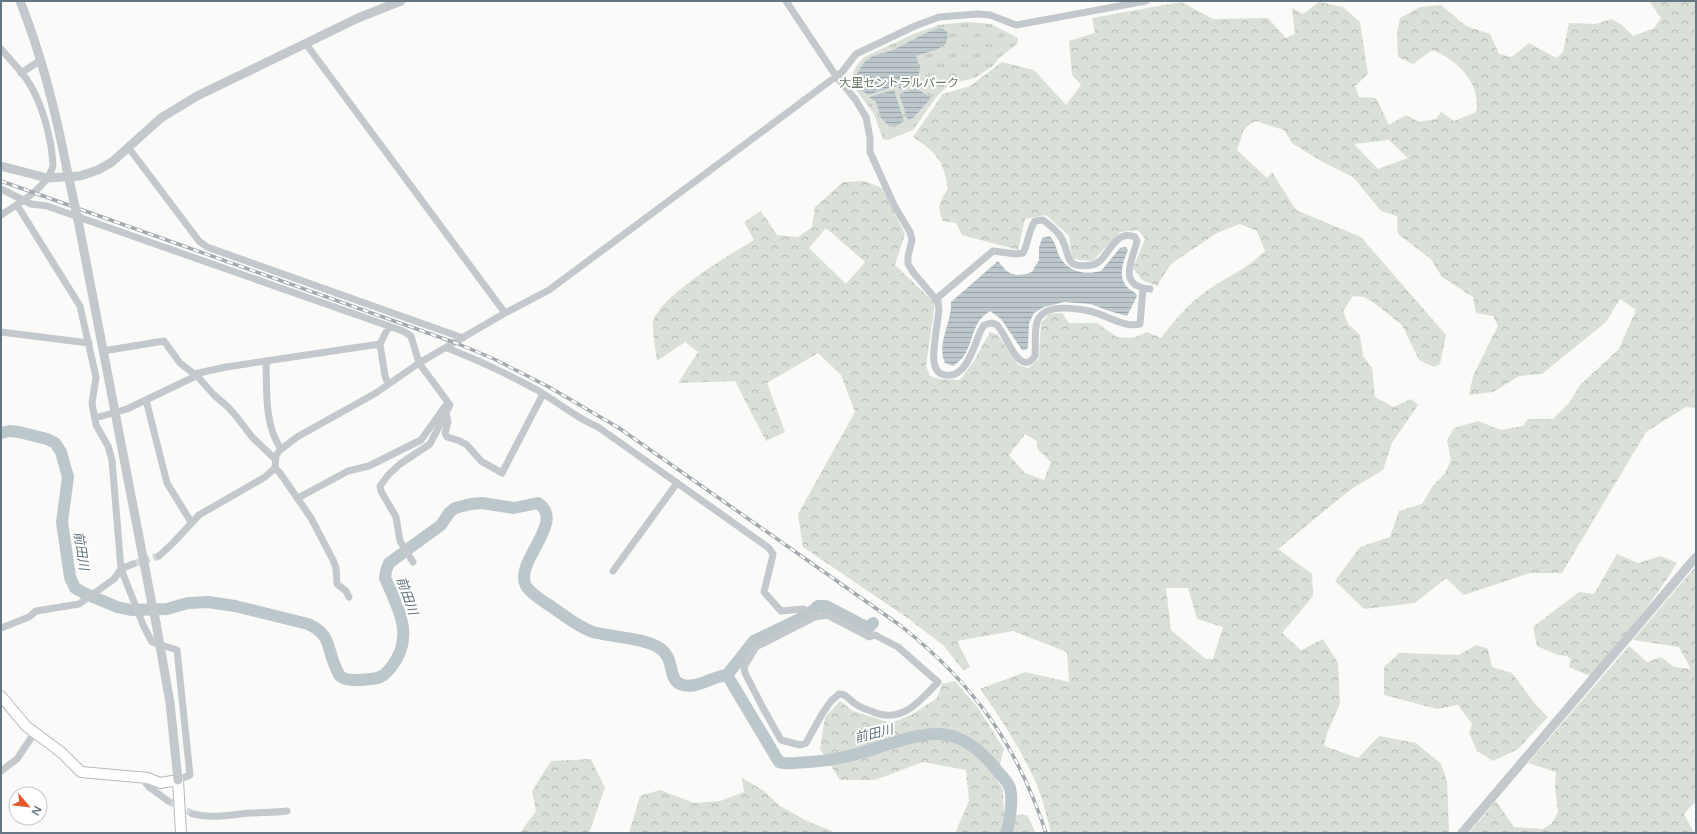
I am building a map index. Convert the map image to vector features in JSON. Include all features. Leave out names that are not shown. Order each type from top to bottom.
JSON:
[{"type":"main road","points":[[1,696],[26,726],[62,753],[81,772],[152,778],[160,783],[178,780],[181,833]]},
{"type":"street","points":[[17,205],[78,304],[89,343],[96,376],[92,403],[95,418],[98,429],[108,446],[112,460],[121,569],[144,627],[152,642],[177,650],[190,775],[178,780],[170,703],[115,412],[78,220],[56,115],[34,37],[20,1]]},
{"type":"street","points":[[1,166],[47,178],[80,176],[98,170],[112,162],[151,126],[181,105],[358,18],[401,1]]},
{"type":"street","points":[[786,1],[836,76],[855,99],[866,117],[870,138],[870,152],[894,205],[910,232],[912,240],[908,256],[908,264],[938,302],[939,309],[934,361],[938,372],[943,375],[951,376],[964,367],[984,325],[991,323],[997,325],[1020,360],[1026,362],[1032,361],[1035,356],[1037,323],[1046,311],[1054,308],[1090,311],[1134,325],[1140,324],[1146,289],[1135,285],[1130,279],[1128,272],[1129,263],[1137,241],[1135,237],[1130,235],[1125,236],[1116,241],[1109,248],[1102,259],[1094,265],[1074,264],[1068,260],[1062,239],[1050,225],[1043,220],[1035,221],[1030,228],[1027,245],[1023,253],[1016,254],[993,251],[936,299]]},
{"type":"street","points":[[159,556],[191,522],[206,510],[264,477],[274,468],[275,459],[281,449],[297,437],[376,393],[419,363],[549,290],[842,72],[856,54],[915,26],[939,17],[977,14],[990,15],[1016,25],[1146,1]]},
{"type":"street","points":[[306,44],[505,314]]},
{"type":"street","points":[[1,49],[29,82],[37,98],[46,126],[53,166],[52,172],[25,200],[1,215]]},
{"type":"street","points":[[21,73],[41,60]]},
{"type":"street","points":[[128,147],[199,241],[207,247],[463,338]]},
{"type":"street","points":[[1,189],[31,204],[47,206],[389,326],[411,336],[419,363],[450,405],[430,444],[400,464],[389,474],[380,486],[380,491],[396,517],[400,541],[412,560]]},
{"type":"street","points":[[388,384],[385,376],[380,344],[389,326]]},
{"type":"street","points":[[1,332],[89,343]]},
{"type":"street","points":[[103,351],[164,342],[180,363],[195,375],[236,416],[252,437],[275,459]]},
{"type":"street","points":[[95,418],[127,409],[195,375],[215,369],[380,344]]},
{"type":"street","points":[[448,348],[487,364],[543,394],[585,421],[598,427],[769,548],[773,554],[764,592],[781,611],[804,609],[812,614],[827,615],[869,637],[875,635],[898,648],[938,682],[911,709],[896,715],[874,713],[858,706],[844,694],[839,694],[831,701],[822,714],[806,743],[800,745],[781,740],[745,673],[744,667],[756,647],[812,614]]},
{"type":"street","points":[[266,361],[270,424],[274,440],[281,449]]},
{"type":"street","points":[[446,413],[448,422],[445,433],[447,437],[467,445],[481,461],[502,473],[543,394]]},
{"type":"street","points":[[146,400],[167,483],[191,522]]},
{"type":"street","points":[[298,498],[348,472],[369,466],[421,440],[449,402]]},
{"type":"street","points":[[274,468],[280,473],[298,498],[319,532],[336,568],[337,584],[346,591],[349,597]]},
{"type":"street","points":[[613,571],[677,482]]},
{"type":"street","points":[[1462,833],[1696,557]]},
{"type":"street","points":[[1,628],[29,617],[36,611],[79,604],[114,579],[121,569],[133,564]]},
{"type":"street","points":[[1,771],[17,759],[34,732]]},
{"type":"street","points":[[140,777],[149,787],[168,801]]},
{"type":"street","points":[[193,814],[205,817],[222,817],[240,814],[287,811]]},
{"type":"green space","points":[[1649,1],[1696,1],[1696,408],[1686,407],[1646,432],[1562,573],[1530,573],[1464,595],[1446,578],[1415,603],[1364,609],[1335,581],[1360,547],[1390,537],[1399,511],[1422,504],[1432,487],[1445,473],[1451,460],[1447,440],[1454,428],[1478,421],[1501,430],[1523,426],[1528,419],[1553,419],[1569,403],[1580,385],[1619,349],[1636,310],[1620,299],[1606,322],[1542,374],[1519,376],[1493,392],[1469,395],[1473,376],[1498,326],[1493,316],[1476,313],[1473,297],[1442,277],[1431,259],[1398,234],[1397,216],[1381,211],[1353,177],[1323,162],[1293,144],[1284,130],[1255,121],[1244,129],[1237,150],[1267,178],[1272,172],[1296,210],[1361,237],[1446,335],[1440,364],[1434,367],[1419,360],[1402,325],[1373,302],[1364,297],[1353,296],[1343,311],[1348,324],[1360,335],[1363,356],[1372,368],[1375,397],[1393,407],[1411,399],[1418,405],[1392,443],[1383,470],[1350,490],[1278,549],[1312,574],[1313,596],[1282,633],[1301,650],[1323,639],[1338,663],[1340,704],[1327,733],[1324,746],[1358,758],[1379,736],[1416,743],[1441,764],[1447,781],[1449,833],[1051,833],[1045,809],[1031,772],[1011,736],[980,689],[1025,672],[1069,682],[1067,652],[1013,631],[957,641],[970,667],[963,670],[944,646],[909,619],[803,547],[798,514],[855,412],[841,375],[818,353],[767,383],[785,432],[766,441],[735,381],[678,383],[698,352],[685,342],[657,361],[653,322],[658,312],[668,300],[697,276],[754,240],[744,222],[761,211],[777,235],[798,237],[812,227],[815,207],[843,182],[865,181],[882,188],[905,234],[895,265],[935,303],[926,366],[930,376],[939,379],[960,380],[974,361],[990,332],[998,335],[1018,365],[1028,368],[1039,359],[1041,323],[1049,314],[1062,313],[1069,323],[1097,323],[1117,337],[1133,338],[1147,332],[1161,338],[1195,300],[1209,289],[1250,264],[1265,251],[1257,231],[1240,224],[1217,233],[1171,264],[1157,286],[1142,280],[1133,268],[1145,239],[1138,230],[1120,232],[1093,261],[1072,259],[1069,236],[1046,215],[1025,219],[1018,250],[962,235],[956,223],[943,221],[941,216],[939,208],[940,204],[948,188],[944,170],[938,158],[928,148],[913,137],[943,94],[970,86],[1002,62],[1034,70],[1066,105],[1081,85],[1072,75],[1069,41],[1095,33],[1092,18],[1181,2],[1213,19],[1268,18],[1286,38],[1295,34],[1292,8],[1303,14],[1319,2],[1343,7],[1360,22],[1368,74],[1355,86],[1359,97],[1376,98],[1389,125],[1406,115],[1419,122],[1436,119],[1441,112],[1454,121],[1476,112],[1477,102],[1471,82],[1466,74],[1450,60],[1432,50],[1413,64],[1398,57],[1397,33],[1400,18],[1420,7],[1441,5],[1466,26],[1490,34],[1499,54],[1512,57],[1529,43],[1556,58],[1563,52],[1569,23],[1595,24],[1612,19],[1622,25],[1633,36],[1654,28],[1661,18]],"holes":[[[1389,140],[1408,158],[1378,169],[1354,144]],[[826,228],[865,262],[846,284],[809,248]],[[1025,434],[1037,441],[1038,450],[1051,462],[1044,480],[1025,473],[1009,455]],[[1166,588],[1188,588],[1197,619],[1223,627],[1213,659],[1206,659],[1171,630]]]},
{"type":"green space","name":"大里セントラルパーク","points":[[967,22],[991,24],[1018,38],[1018,43],[998,59],[994,65],[975,78],[950,84],[937,96],[913,130],[888,140],[883,139],[874,114],[852,84],[853,72],[857,65],[864,57],[916,33],[939,25]]},
{"type":"green space","points":[[1617,554],[1638,563],[1661,556],[1677,563],[1647,607],[1590,676],[1569,667],[1571,659],[1567,656],[1557,655],[1537,646],[1533,627],[1579,592],[1594,594]]},
{"type":"green space","points":[[1696,566],[1696,804],[1694,803],[1684,814],[1694,833],[1469,833],[1496,801],[1514,827],[1543,829],[1552,823],[1558,812],[1555,788],[1556,772],[1528,763],[1629,646],[1647,662],[1661,657],[1674,667],[1691,669],[1679,647],[1633,640]]},
{"type":"green space","points":[[1476,645],[1488,649],[1492,667],[1512,673],[1536,705],[1548,717],[1518,749],[1493,761],[1477,751],[1469,733],[1472,724],[1458,705],[1437,709],[1384,695],[1384,667],[1399,653],[1459,655]]},
{"type":"green space","points":[[955,681],[978,708],[1004,749],[996,779],[1003,789],[1004,814],[1027,815],[1036,833],[955,833],[969,801],[966,770],[923,762],[875,780],[840,780],[820,749],[825,717],[840,701],[853,711],[891,723],[913,714],[937,698],[942,684]]},
{"type":"green space","points":[[591,759],[605,788],[589,833],[520,833],[536,811],[532,791],[551,761]]},
{"type":"green space","points":[[742,778],[764,791],[780,806],[807,821],[832,831],[833,833],[629,833],[640,796],[660,790],[694,803],[720,801],[744,792]]},
{"type":"shaded area","points":[[938,28],[942,28],[947,32],[948,38],[946,43],[938,49],[916,56],[920,68],[916,84],[900,90],[898,85],[868,95],[855,85],[857,75],[864,62],[876,55],[893,50]]},
{"type":"shaded area","points":[[918,87],[919,90],[931,98],[913,118],[908,120],[899,94]]},
{"type":"shaded area","points":[[894,90],[904,121],[898,125],[889,126],[881,118],[876,102],[869,97]]},
{"type":"shaded area","points":[[1050,236],[1059,256],[1065,264],[1074,270],[1084,273],[1101,271],[1120,248],[1126,247],[1128,250],[1122,269],[1123,279],[1128,288],[1137,296],[1127,316],[1091,304],[1064,302],[1044,307],[1034,313],[1029,323],[1028,347],[1026,350],[1022,350],[1001,319],[990,311],[977,324],[966,353],[960,360],[953,366],[945,363],[942,348],[951,310],[951,302],[998,261],[1012,274],[1021,275],[1032,272],[1039,260],[1039,248],[1042,238]]},
{"type":"waterway","name":"前田川","points":[[1,433],[10,431],[19,432],[47,439],[55,443],[61,452],[68,477],[62,522],[70,577],[75,588],[117,607],[131,610],[167,609],[188,603],[208,602],[235,606],[308,624],[316,628],[325,637],[339,675],[350,680],[374,679],[380,677],[390,669],[399,655],[402,644],[402,622],[395,600],[385,578],[389,563],[441,525],[449,513],[455,508],[482,503],[514,508],[538,503],[545,511],[547,521],[544,531],[526,566],[524,576],[526,586],[538,598],[587,630],[644,642],[658,647],[664,651],[667,656],[674,677],[680,684],[692,686],[727,675],[779,762],[815,762],[834,759],[906,739],[930,734],[952,736],[966,742],[989,761],[1009,786],[1011,792],[1011,810],[1006,833]]},
{"type":"waterway","name":"前田川","points":[[727,675],[754,641],[808,615],[818,606],[826,606],[868,628],[873,623]]},
{"type":"tunnel","points":[[133,564],[159,556]]},
{"type":"tunnel","points":[[168,801],[193,814]]},
{"type":"railway","points":[[1,181],[456,343],[494,359],[549,387],[619,428],[901,626],[927,648],[950,670],[971,694],[990,718],[1007,744],[1034,801],[1046,833]]}]
